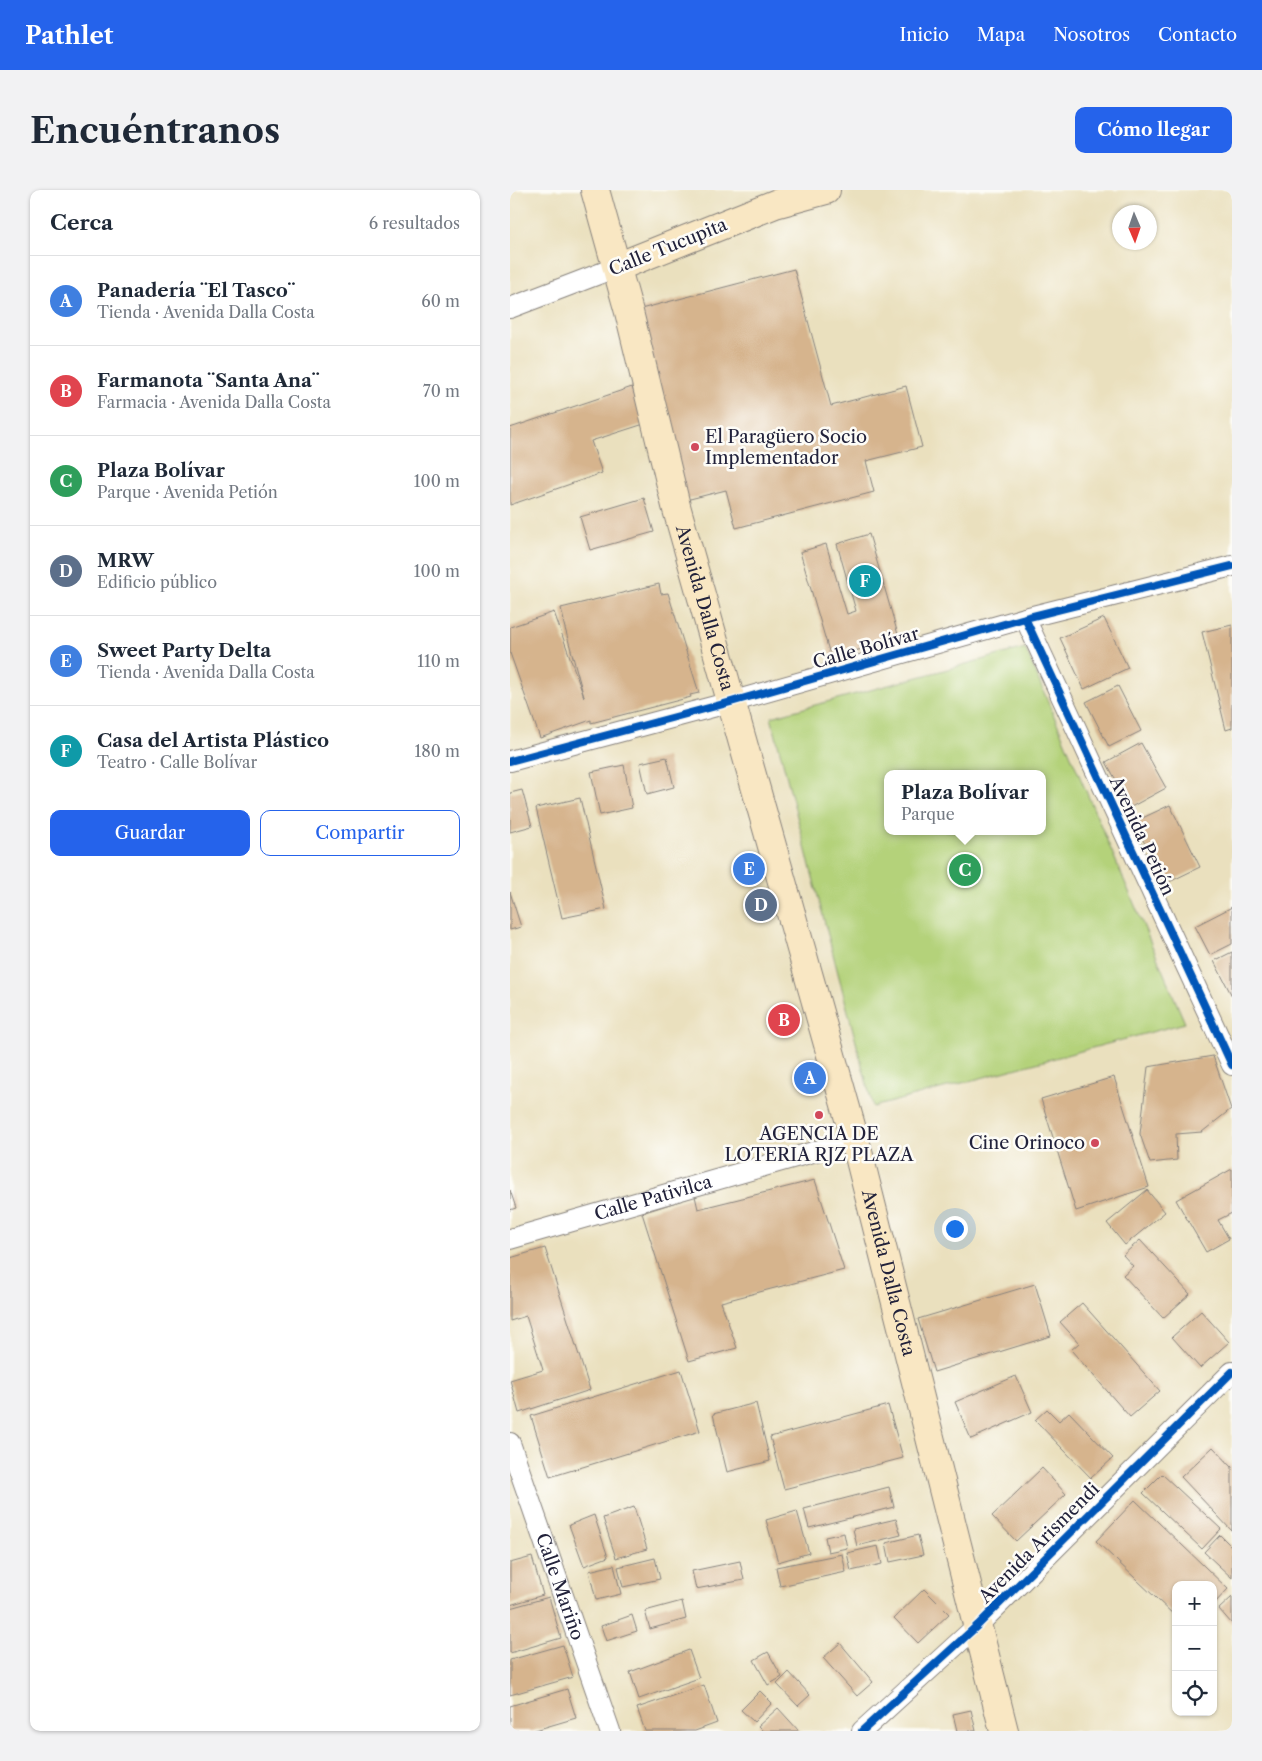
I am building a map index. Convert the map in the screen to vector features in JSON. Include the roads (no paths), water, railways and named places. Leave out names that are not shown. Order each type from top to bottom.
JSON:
[{"type":"main road","name":"Avenida Dalla Costa","points":[[595,190],[617,268],[676,506],[855,1140],[1004,1731]]},
{"type":"main road","name":"Calle Tucupita","points":[[617,268],[769,197],[826,190]]},
{"type":"street","name":"Calle Tucupita","points":[[510,308],[617,268]]},
{"type":"street","name":"Calle Bolívar","points":[[510,762],[731,702],[1025,618],[1232,566]]},
{"type":"street","name":"Avenida Petión","points":[[1025,618],[1232,1065]]},
{"type":"street","name":"Calle Pativilca","points":[[510,1239],[855,1140]]},
{"type":"street","name":"Avenida Arismendi","points":[[862,1731],[978,1625],[1232,1372]]},
{"type":"street","name":"Calle Mariño","points":[[510,1443],[610,1731]]},
{"type":"place","name":"El Paragüero Socio Implementador","points":[[695,447]]},
{"type":"place","name":"Casa del Artista Plástico","points":[[865,581]]},
{"type":"place","name":"Sweet Party Delta","points":[[749,869]]},
{"type":"place","name":"Plaza Bolívar","points":[[965,870]]},
{"type":"place","name":"MRW","points":[[761,905]]},
{"type":"place","name":"Farmanota ¨Santa Ana¨","points":[[784,1020]]},
{"type":"place","name":"Panadería ¨El Tasco¨","points":[[810,1078]]},
{"type":"place","name":"AGENCIA DE LOTERIA RJZ PLAZA","points":[[819,1115]]},
{"type":"place","name":"Cine Orinoco","points":[[1095,1143]]}]
